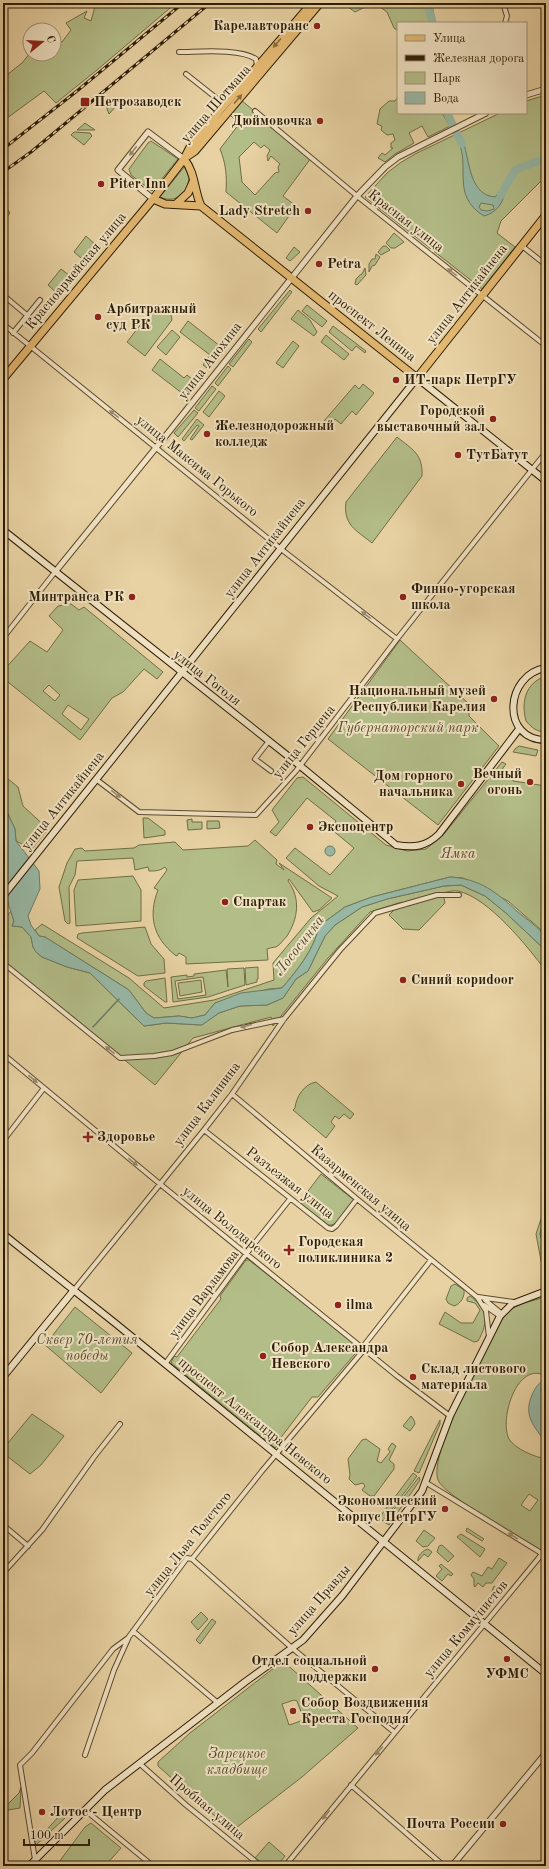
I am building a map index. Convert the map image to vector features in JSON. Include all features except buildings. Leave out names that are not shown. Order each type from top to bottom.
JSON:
[{"type":"main road","name":"улица Шотмана","points":[[184,159],[190,147],[221,109],[312,3]]},
{"type":"main road","name":"улица Шотмана","points":[[184,159],[195,151],[320,3]]},
{"type":"main road","points":[[153,199],[161,203],[201,206],[190,168],[184,159]]},
{"type":"main road","name":"Красноармейская улица","points":[[3,379],[153,199],[184,159]]},
{"type":"main road","points":[[170,204],[181,201],[186,196],[190,190],[193,180]]},
{"type":"main road","name":"проспект Ленина","points":[[201,206],[546,481]]},
{"type":"main road","name":"улица Антикайнена","points":[[3,896],[182,674],[546,215]]},
{"type":"main road","name":"улица Гоголя","points":[[3,530],[182,674],[269,741],[396,845],[411,848],[431,842],[439,834],[519,729]]},
{"type":"main road","points":[[546,661],[543,668],[527,676],[516,690],[514,708],[519,729],[531,739],[546,740]]},
{"type":"main road","name":"проспект Александра Невского","points":[[3,1234],[546,1674]]},
{"type":"main road","name":"улица Калинина","points":[[3,1377],[74,1290]]},
{"type":"main road","name":"улица Правды","points":[[29,1866],[36,1863],[105,1790],[303,1640],[318,1624],[417,1499],[450,1416],[500,1315],[509,1306],[546,1291]]},
{"type":"street","points":[[503,3],[507,16],[505,22]]},
{"type":"street","points":[[179,52],[229,53],[250,56],[256,59],[257,66]]},
{"type":"street","points":[[186,74],[220,101],[221,109]]},
{"type":"street","points":[[527,95],[546,89]]},
{"type":"street","name":"Красная улица","points":[[255,111],[357,196],[546,346]]},
{"type":"street","name":"улица Анохина","points":[[3,638],[357,196],[385,167],[398,157],[484,114]]},
{"type":"street","points":[[153,199],[118,170],[148,132],[184,159]]},
{"type":"street","points":[[522,246],[546,265]]},
{"type":"street","points":[[3,295],[28,316]]},
{"type":"street","points":[[13,333],[40,300]]},
{"type":"street","name":"улица Максима Горького","points":[[3,324],[281,549],[397,639]]},
{"type":"street","name":"улица Герцена","points":[[97,780],[139,812],[256,815],[300,766],[397,639],[546,452]]},
{"type":"street","points":[[269,741],[255,759],[271,771]]},
{"type":"street","name":"улица Калинина","points":[[74,1290],[232,1094],[284,1019],[340,950],[375,913],[437,895],[459,895]]},
{"type":"street","points":[[3,963],[120,1058],[154,1056],[172,1053],[232,1030],[284,1019]]},
{"type":"street","name":"улица Володарского","points":[[3,1054],[160,1184],[450,1416]]},
{"type":"street","points":[[3,1141],[44,1088]]},
{"type":"street","name":"Казарменская улица","points":[[232,1094],[477,1297]]},
{"type":"street","name":"Разъезжая улица","points":[[204,1130],[290,1199],[332,1230],[357,1199]]},
{"type":"street","name":"улица Варламова","points":[[165,1364],[290,1199]]},
{"type":"street","name":"улица Льва Толстого","points":[[36,1863],[20,1765],[32,1753],[113,1649],[128,1638],[134,1631],[187,1558],[192,1559],[276,1454],[364,1348],[431,1260]]},
{"type":"street","points":[[477,1297],[517,1302]]},
{"type":"street","points":[[477,1297],[483,1305],[488,1323],[488,1337]]},
{"type":"street","points":[[484,1299],[500,1315]]},
{"type":"street","points":[[483,1305],[500,1315]]},
{"type":"street","points":[[3,1573],[42,1530],[94,1457],[120,1424]]},
{"type":"street","points":[[425,1482],[544,1555]]},
{"type":"street","points":[[3,1525],[28,1546]]},
{"type":"street","name":"улица Коммунистов","points":[[285,1866],[394,1732],[544,1555]]},
{"type":"street","points":[[192,1559],[292,1648],[394,1732]]},
{"type":"street","points":[[134,1631],[218,1703]]},
{"type":"street","points":[[84,1756],[114,1670],[128,1638]]},
{"type":"street","points":[[452,1866],[546,1753]]},
{"type":"street","name":"Пробная улица","points":[[139,1763],[186,1805],[261,1866]]},
{"type":"street","points":[[351,1785],[444,1866]]},
{"type":"street","points":[[85,1810],[153,1866]]},
{"type":"green space","points":[[96,3],[176,3],[56,103],[44,91],[3,121],[3,78],[23,62],[62,62],[62,42],[71,30],[66,23],[87,11],[84,18],[91,21]]},
{"type":"green space","points":[[343,3],[373,3],[355,12]]},
{"type":"green space","points":[[375,3],[432,3],[435,22],[397,22],[397,30],[394,28],[387,12]]},
{"type":"green space","points":[[546,95],[546,176],[501,221],[497,233],[515,247],[482,289],[365,197],[387,173],[415,154],[498,114],[527,114],[527,101]]},
{"type":"green space","points":[[397,98],[397,114],[443,114],[450,126],[428,137],[422,126],[409,133],[414,143],[395,154],[385,162],[378,158],[382,153],[385,155],[393,148],[391,148],[391,143],[395,140],[393,134],[387,135],[381,130],[382,126],[377,124],[380,109],[389,101],[395,101]]},
{"type":"green space","points":[[113,100],[118,104],[109,114],[106,106]]},
{"type":"green space","points":[[241,100],[311,158],[283,196],[296,206],[277,233],[226,192],[226,170],[220,149],[239,124],[229,114]],"holes":[[[254,142],[261,148],[264,145],[270,150],[267,156],[268,161],[271,156],[280,164],[278,167],[279,172],[275,173],[255,195],[242,182],[239,157]]]},
{"type":"green space","points":[[85,123],[95,130],[77,130]]},
{"type":"green space","points":[[74,132],[90,133],[92,136],[84,145],[71,135]]},
{"type":"green space","points":[[151,141],[178,159],[152,191],[131,175],[129,169]]},
{"type":"green space","points":[[185,166],[189,178],[186,192],[174,199],[160,197]]},
{"type":"green space","points":[[3,203],[10,213],[3,222]]},
{"type":"green space","points":[[394,233],[404,242],[395,248],[391,248],[386,243]]},
{"type":"green space","points":[[86,236],[99,248],[87,263],[74,252]]},
{"type":"green space","points":[[383,246],[386,246],[390,250],[381,255],[378,252]]},
{"type":"green space","points":[[294,247],[300,252],[290,261],[286,258]]},
{"type":"green space","points":[[376,254],[380,257],[369,272],[369,264],[372,259],[375,259]]},
{"type":"green space","points":[[365,268],[366,275],[357,285],[355,284],[356,279],[362,274]]},
{"type":"green space","points":[[61,269],[74,279],[60,296],[48,285]]},
{"type":"green space","points":[[290,290],[292,292],[261,332],[258,329]]},
{"type":"green space","points":[[156,305],[165,307],[169,311],[172,320],[145,356],[127,342]]},
{"type":"green space","points":[[307,305],[327,321],[322,327],[302,311]]},
{"type":"green space","points":[[298,310],[310,320],[317,332],[314,336],[291,319]]},
{"type":"green space","points":[[188,321],[225,350],[210,370],[203,365],[210,355],[180,332]]},
{"type":"green space","points":[[333,326],[366,351],[365,353],[356,346],[352,351],[329,332]]},
{"type":"green space","points":[[172,330],[180,337],[166,355],[157,347]]},
{"type":"green space","points":[[326,335],[349,354],[344,360],[321,342]]},
{"type":"green space","points":[[249,339],[252,342],[233,367],[229,364]]},
{"type":"green space","points":[[293,341],[299,346],[283,368],[276,363]]},
{"type":"green space","points":[[160,359],[184,378],[187,375],[198,384],[187,397],[152,370]]},
{"type":"green space","points":[[228,366],[231,369],[218,386],[215,383]]},
{"type":"green space","points":[[363,384],[374,393],[356,415],[352,411],[341,424],[335,419],[323,432],[318,428],[355,385],[359,389]]},
{"type":"green space","points":[[212,386],[216,389],[199,411],[195,408]]},
{"type":"green space","points":[[219,391],[225,396],[209,417],[203,412]]},
{"type":"green space","points":[[194,410],[198,413],[178,437],[174,433]]},
{"type":"green space","points":[[197,419],[204,425],[192,440],[190,439],[199,426],[197,425],[184,441],[182,439]]},
{"type":"green space","points":[[397,437],[412,449],[419,457],[422,476],[372,543],[349,522],[346,502]]},
{"type":"green space","points":[[71,604],[79,610],[84,607],[163,672],[157,679],[144,669],[123,692],[112,698],[80,740],[3,678],[3,671],[30,641],[47,652],[63,630],[49,616],[58,606]],"holes":[[[49,685],[60,695],[55,701],[43,691]],[[68,705],[89,719],[81,730],[62,714]]]},
{"type":"green space","name":"Губернаторский парк","points":[[400,640],[469,704],[469,716],[499,746],[438,825],[328,739]]},
{"type":"green space","points":[[546,676],[546,732],[530,726],[526,721],[524,707],[526,694],[529,688],[533,683]]},
{"type":"green space","points":[[519,746],[538,750],[536,756],[513,752]]},
{"type":"green space","name":"Ямка","points":[[502,762],[506,764],[501,771],[513,773],[513,781],[546,786],[546,937],[539,928],[508,901],[463,878],[450,877],[372,897],[345,907],[319,926],[317,935],[309,951],[282,988],[269,989],[215,1003],[205,1015],[192,1018],[179,1016],[154,1018],[146,1013],[129,990],[45,937],[39,936],[35,930],[42,924],[129,978],[164,1008],[214,1000],[274,980],[273,963],[311,918],[338,896],[319,886],[286,858],[295,848],[330,875],[354,848],[331,829],[336,821],[307,798],[276,836],[270,832],[279,822],[272,810],[297,778],[303,777],[386,845],[407,851],[426,849],[444,834]]},
{"type":"green space","points":[[3,775],[18,787],[23,806],[48,829],[32,849],[16,841],[15,829],[3,803]]},
{"type":"green space","points":[[143,818],[148,818],[165,831],[165,835],[144,838]]},
{"type":"green space","points":[[192,819],[192,822],[202,822],[202,829],[188,830],[187,820]]},
{"type":"green space","points":[[207,821],[219,821],[220,828],[207,829]]},
{"type":"green space","name":"Спартак","points":[[255,840],[277,860],[276,864],[284,870],[279,863],[332,898],[319,910],[313,912],[289,879],[288,881],[295,894],[296,916],[287,936],[276,947],[267,949],[268,960],[186,964],[186,957],[179,953],[177,956],[175,955],[162,941],[154,926],[153,909],[158,890],[154,888],[167,870],[165,867],[155,871],[149,871],[148,867],[135,870],[133,858],[77,861],[75,875],[69,887],[70,923],[68,924],[65,921],[59,887],[67,863],[75,849],[82,848],[85,851],[134,848],[139,845],[175,842],[183,850],[248,846]]},
{"type":"green space","points":[[133,876],[141,890],[141,921],[76,926],[74,890],[78,880]]},
{"type":"green space","points":[[461,885],[485,896],[506,913],[542,947],[546,955],[546,971],[529,949],[506,924],[482,903],[470,895],[458,891],[443,893],[445,903],[419,930],[403,929],[389,915],[402,902],[370,912],[328,958],[273,1026],[271,1017],[193,1038],[155,1085],[3,960],[3,921],[11,911],[14,921],[12,926],[22,927],[31,937],[33,947],[37,953],[42,957],[67,967],[90,973],[144,1026],[166,1023],[201,1025],[219,1013],[240,1006],[267,1005],[283,998],[296,979],[308,971],[325,936],[335,925],[362,907],[387,899],[444,886]]},
{"type":"green space","points":[[145,927],[151,944],[164,959],[165,973],[138,976],[77,938],[78,934],[82,933]]},
{"type":"green space","points":[[258,967],[257,982],[246,985],[245,968]]},
{"type":"green space","points":[[244,968],[245,985],[208,997],[173,1002],[171,977],[187,975],[187,977],[194,976],[194,974],[226,970],[228,987],[227,969]],"holes":[[[203,977],[206,995],[178,999],[175,981]]]},
{"type":"green space","points":[[165,978],[167,1002],[144,986],[146,981]]},
{"type":"green space","points":[[201,980],[202,992],[180,996],[178,983]]},
{"type":"green space","points":[[316,1082],[354,1114],[350,1119],[344,1114],[339,1119],[335,1116],[331,1122],[335,1126],[326,1138],[293,1110],[299,1095],[304,1088]]},
{"type":"green space","points":[[321,1174],[354,1200],[336,1223],[332,1225],[328,1225],[299,1203]]},
{"type":"green space","points":[[546,1204],[546,1211],[540,1234],[546,1253],[545,1282],[536,1234]]},
{"type":"green space","points":[[246,1260],[249,1260],[360,1348],[318,1397],[312,1397],[279,1440],[282,1442],[275,1448],[171,1363],[174,1356],[177,1357],[221,1299],[220,1296]]},
{"type":"green space","points":[[455,1284],[464,1290],[464,1292],[461,1302],[454,1306],[448,1303],[446,1299],[451,1286]]},
{"type":"green space","points":[[470,1296],[480,1306],[485,1316],[482,1334],[478,1341],[474,1342],[439,1324],[445,1312],[461,1323],[473,1323],[480,1310],[475,1303],[467,1301],[467,1298]]},
{"type":"green space","points":[[546,1297],[546,1376],[536,1373],[527,1376],[519,1384],[513,1394],[506,1418],[509,1439],[512,1443],[520,1449],[546,1459],[546,1487],[544,1491],[546,1497],[546,1553],[487,1518],[455,1496],[438,1480],[437,1466],[442,1447],[462,1398],[504,1316],[518,1306]],"holes":[[[529,1494],[538,1500],[530,1511],[521,1505]]]},
{"type":"green space","name":"Сквер 70-летия победы","points":[[75,1307],[132,1353],[101,1393],[45,1345]]},
{"type":"green space","points":[[32,1414],[64,1436],[41,1465],[30,1474],[3,1453],[3,1449]]},
{"type":"green space","points":[[411,1416],[415,1424],[410,1431],[403,1426]]},
{"type":"green space","points":[[440,1420],[440,1424],[419,1473],[414,1471]]},
{"type":"green space","points":[[366,1439],[380,1449],[377,1461],[381,1463],[390,1452],[388,1449],[392,1443],[396,1446],[389,1460],[394,1464],[394,1469],[374,1496],[370,1496],[362,1490],[365,1486],[363,1483],[355,1485],[349,1479],[348,1459],[362,1440]]},
{"type":"green space","points":[[413,1473],[417,1476],[383,1521],[379,1518]]},
{"type":"green space","points":[[419,1477],[420,1480],[389,1525],[384,1522]]},
{"type":"green space","points":[[467,1528],[484,1539],[482,1541],[466,1531]]},
{"type":"green space","points":[[424,1530],[435,1538],[428,1546],[423,1547],[416,1541]]},
{"type":"green space","points":[[461,1534],[485,1549],[480,1557],[457,1537]]},
{"type":"green space","points":[[442,1545],[454,1556],[448,1562],[437,1552],[439,1546]]},
{"type":"green space","points":[[428,1549],[432,1552],[428,1557],[424,1554],[418,1561],[418,1557]]},
{"type":"green space","points":[[499,1558],[507,1563],[492,1583],[486,1583],[483,1587],[478,1583],[475,1587],[474,1579],[471,1575],[473,1572],[482,1576],[488,1567],[492,1569]]},
{"type":"green space","points":[[441,1564],[453,1574],[451,1576],[448,1574],[442,1581],[436,1576],[442,1569],[439,1566]]},
{"type":"green space","points":[[494,1586],[502,1593],[497,1599],[491,1594]]},
{"type":"green space","points":[[201,1612],[208,1619],[198,1630],[191,1622]]},
{"type":"green space","points":[[212,1619],[216,1622],[200,1644],[196,1640]]},
{"type":"green space","name":"Зарецкое кладбище","points":[[283,1661],[358,1728],[302,1777],[232,1831],[158,1766],[158,1762],[190,1733]],"holes":[[[294,1700],[297,1701],[304,1720],[289,1725],[282,1704]]]},
{"type":"green space","points":[[21,1787],[20,1808],[8,1810],[4,1808],[19,1793]]},
{"type":"green space","points":[[61,1814],[65,1818],[36,1845],[34,1838],[40,1833],[42,1835]]},
{"type":"green space","points":[[91,1823],[121,1848],[105,1866],[56,1866],[85,1827]]},
{"type":"green space","points":[[269,1842],[285,1856],[277,1866],[267,1866],[255,1858]]},
{"type":"water","points":[[460,133],[470,171],[479,189],[486,194],[495,197],[505,186],[504,196],[500,205],[493,212],[484,216],[473,207],[467,198],[464,188],[460,146],[455,136]],"holes":[[[481,203],[493,205],[494,209],[487,211],[481,210],[479,207]]]},
{"type":"water","points":[[3,803],[15,829],[16,841],[39,871],[40,889],[28,916],[31,925],[39,936],[45,937],[129,990],[146,1013],[154,1018],[179,1016],[192,1018],[205,1015],[215,1003],[241,993],[282,988],[309,951],[317,935],[319,926],[345,907],[372,897],[450,877],[471,880],[502,898],[546,937],[546,955],[542,947],[506,913],[485,896],[461,885],[444,886],[387,899],[362,907],[335,925],[325,936],[308,971],[296,979],[283,998],[267,1005],[240,1006],[219,1013],[202,1025],[166,1023],[144,1026],[90,973],[67,967],[42,957],[36,952],[33,947],[31,937],[22,927],[12,926],[14,921],[3,888]]},
{"type":"water","points":[[328,846],[332,846],[335,851],[332,856],[328,856],[325,853],[325,849]]},
{"type":"water","points":[[546,1211],[546,1253],[540,1234]]},
{"type":"water","points":[[546,1379],[546,1443],[531,1420],[529,1409],[534,1390]]},
{"type":"waterway","points":[[427,3],[433,22]]},
{"type":"waterway","points":[[447,114],[462,144]]},
{"type":"waterway","points":[[501,195],[515,170],[546,158]]},
{"type":"waterway","points":[[93,1027],[119,999]]},
{"type":"railway","points":[[3,149],[77,91],[183,3]]},
{"type":"railway","points":[[3,172],[31,152],[210,3]]},
{"type":"place","name":"Карелавторанс","points":[[317,26]]},
{"type":"place","name":"Петрозаводск","points":[[85,102]]},
{"type":"place","name":"Дюймовочка","points":[[320,121]]},
{"type":"place","name":"Piter Inn","points":[[101,184]]},
{"type":"place","name":"Lady Stretch","points":[[308,211]]},
{"type":"place","name":"Petra","points":[[319,264]]},
{"type":"place","name":"Арбитражный суд РК","points":[[98,317]]},
{"type":"place","name":"ИТ-парк ПетрГУ","points":[[396,380]]},
{"type":"place","name":"Городской выставочный зал","points":[[493,419]]},
{"type":"place","name":"Железнодорожный колледж","points":[[207,434]]},
{"type":"place","name":"ТутБатут","points":[[458,455]]},
{"type":"place","name":"Минтранса РК","points":[[132,597]]},
{"type":"place","name":"Финно-угорская школа","points":[[403,597]]},
{"type":"place","name":"Национальный музей Республики Карелия","points":[[494,699]]},
{"type":"place","name":"Вечный огонь","points":[[530,782]]},
{"type":"place","name":"Дом горного начальника","points":[[461,784]]},
{"type":"place","name":"Экспоцентр","points":[[310,827]]},
{"type":"place","name":"Спартак","points":[[225,902]]},
{"type":"place","name":"Синий кориdoor","points":[[403,980]]},
{"type":"place","name":"Здоровье","points":[[88,1137]]},
{"type":"place","name":"Городская поликлиника 2","points":[[289,1250]]},
{"type":"place","name":"ilma","points":[[338,1305]]},
{"type":"place","name":"Собор Александра Невского","points":[[263,1356]]},
{"type":"place","name":"Склад листового материала","points":[[413,1377]]},
{"type":"place","name":"Экономический корпус ПетрГУ","points":[[445,1509]]},
{"type":"place","name":"УФМС","points":[[507,1659]]},
{"type":"place","name":"Отдел социальной поддержки","points":[[375,1669]]},
{"type":"place","name":"Собор Воздвижения Креста Господня","points":[[293,1711]]},
{"type":"place","name":"Лотос - Центр","points":[[42,1812]]},
{"type":"place","name":"Почта России","points":[[503,1824]]},
{"type":"water label","name":"Лососинка","points":[[300,946]]}]
